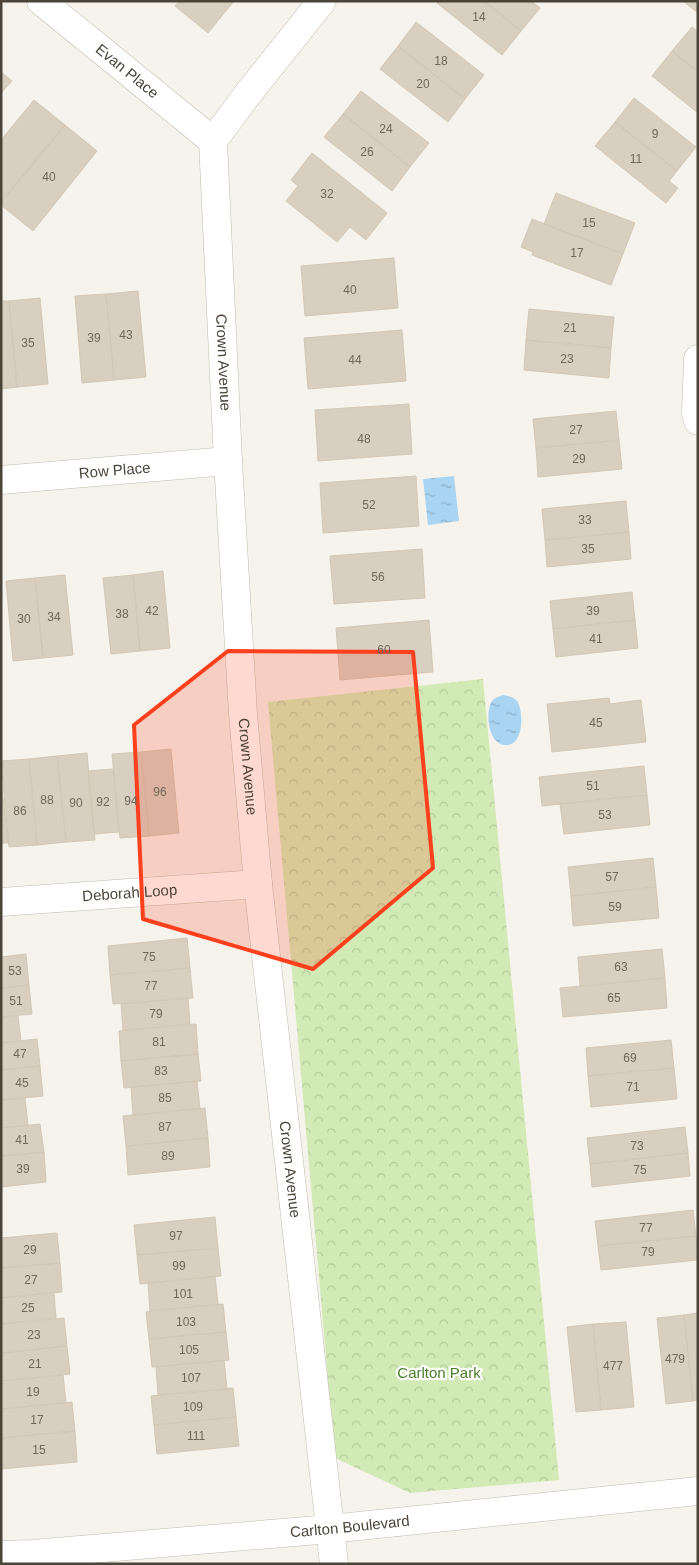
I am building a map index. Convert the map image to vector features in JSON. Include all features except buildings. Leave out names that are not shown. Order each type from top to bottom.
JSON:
[{"type":"street","name":"Evan Place","points":[[41,1],[213,141]]},
{"type":"street","points":[[213,141],[247,94],[322,1]]},
{"type":"street","name":"Crown Avenue","points":[[213,141],[228,460],[243,714],[258,884],[334,1564]]},
{"type":"street","points":[[698,359],[696,412],[698,421]]},
{"type":"street","name":"Row Place","points":[[1,480],[228,460]]},
{"type":"street","name":"Deborah Loop","points":[[1,902],[258,884]]},
{"type":"street","name":"Carlton Boulevard","points":[[1,1555],[33,1559],[698,1491]]},
{"type":"highlighted area","points":[[228,651],[413,652],[433,868],[313,969],[143,919],[134,725]]},
{"type":"green space","name":"Carlton Park","points":[[483,679],[559,1480],[410,1493],[335,1458],[268,702]]},
{"type":"water","points":[[454,476],[459,521],[428,525],[423,479]]},
{"type":"water","points":[[503,695],[517,701],[521,712],[519,735],[511,744],[505,745],[495,740],[490,728],[488,714],[492,701]]}]
